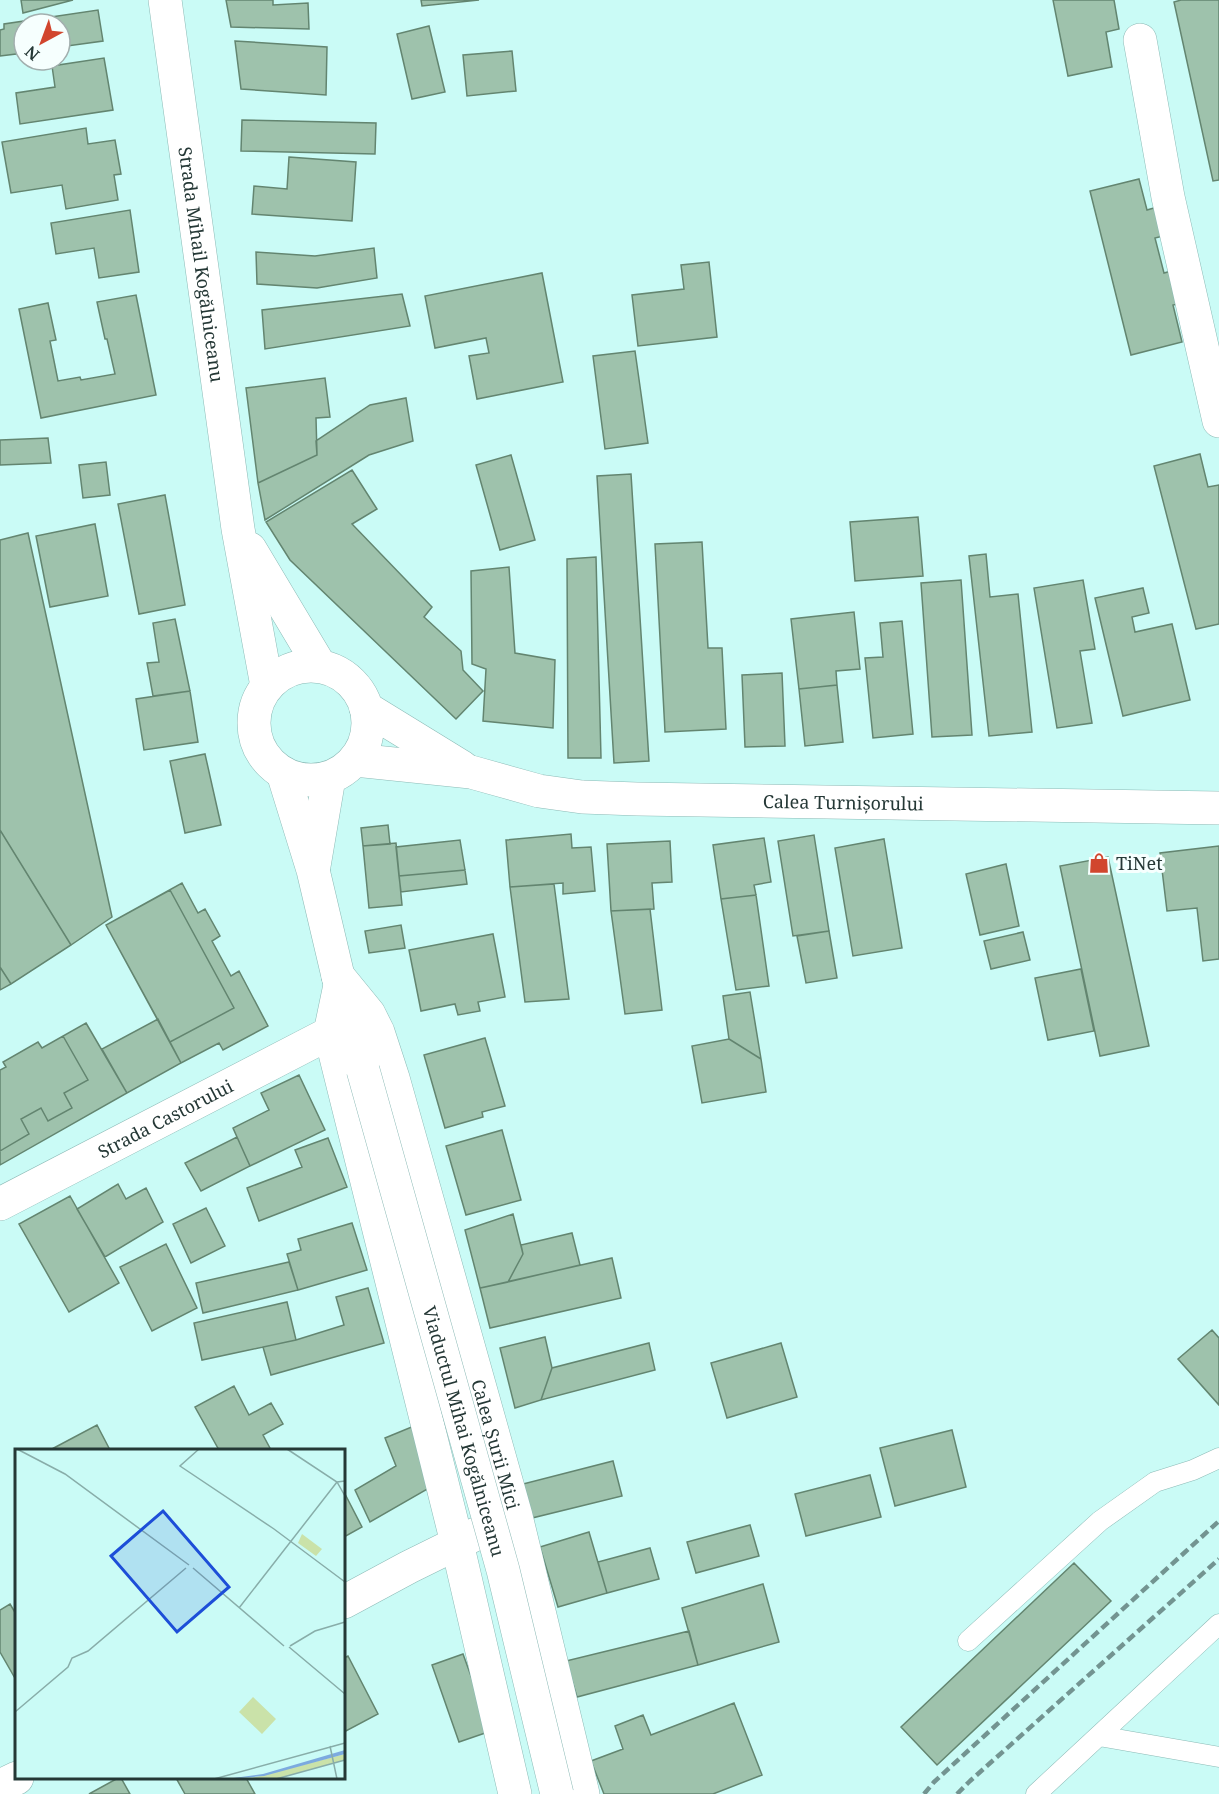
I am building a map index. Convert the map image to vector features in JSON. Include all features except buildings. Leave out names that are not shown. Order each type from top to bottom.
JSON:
[{"type":"street","name":"Strada Mihail Kogălniceanu","points":[[165,0],[238,529],[267,686]]},
{"type":"street","points":[[1140,40],[1168,197],[1219,421]]},
{"type":"street","name":"Strada Mihail Kogălniceanu","points":[[238,529],[320,666]]},
{"type":"street","points":[[320,666],[336,672],[360,693],[368,722],[362,748],[342,769],[305,780],[283,773],[270,763],[260,749],[254,733],[254,716],[258,700],[267,686],[282,674],[300,667],[320,666]]},
{"type":"street","name":"Calea Turnișorului","points":[[366,708],[471,772]]},
{"type":"street","name":"Calea Turnișorului","points":[[342,769],[471,772],[539,791],[582,797],[1219,808]]},
{"type":"street","name":"Calea Șurii Mici","points":[[313,870],[342,769]]},
{"type":"street","name":"Calea Șurii Mici","points":[[283,773],[313,870],[339,980],[330,1033],[457,1543],[516,1516],[378,1032],[369,1014],[339,980]]},
{"type":"street","name":"Viaductul Mihai Kogălniceanu","points":[[339,980],[503,1570],[557,1794]]},
{"type":"street","name":"Strada Castorului","points":[[0,1204],[330,1033]]},
{"type":"street","points":[[516,1516],[583,1794]]},
{"type":"street","points":[[345,1601],[409,1566],[457,1543],[515,1794]]},
{"type":"street","points":[[0,1786],[15,1779]]},
{"type":"lane","points":[[968,1641],[1100,1521],[1155,1482],[1193,1470],[1219,1458]]},
{"type":"lane","points":[[1036,1794],[1219,1624]]},
{"type":"lane","points":[[1099,1736],[1219,1757]]},
{"type":"railway","points":[[924,1794],[934,1782],[1219,1521]]},
{"type":"railway","points":[[957,1794],[1219,1559]]},
{"type":"place","name":"TiNet","points":[[1099,863]]}]
